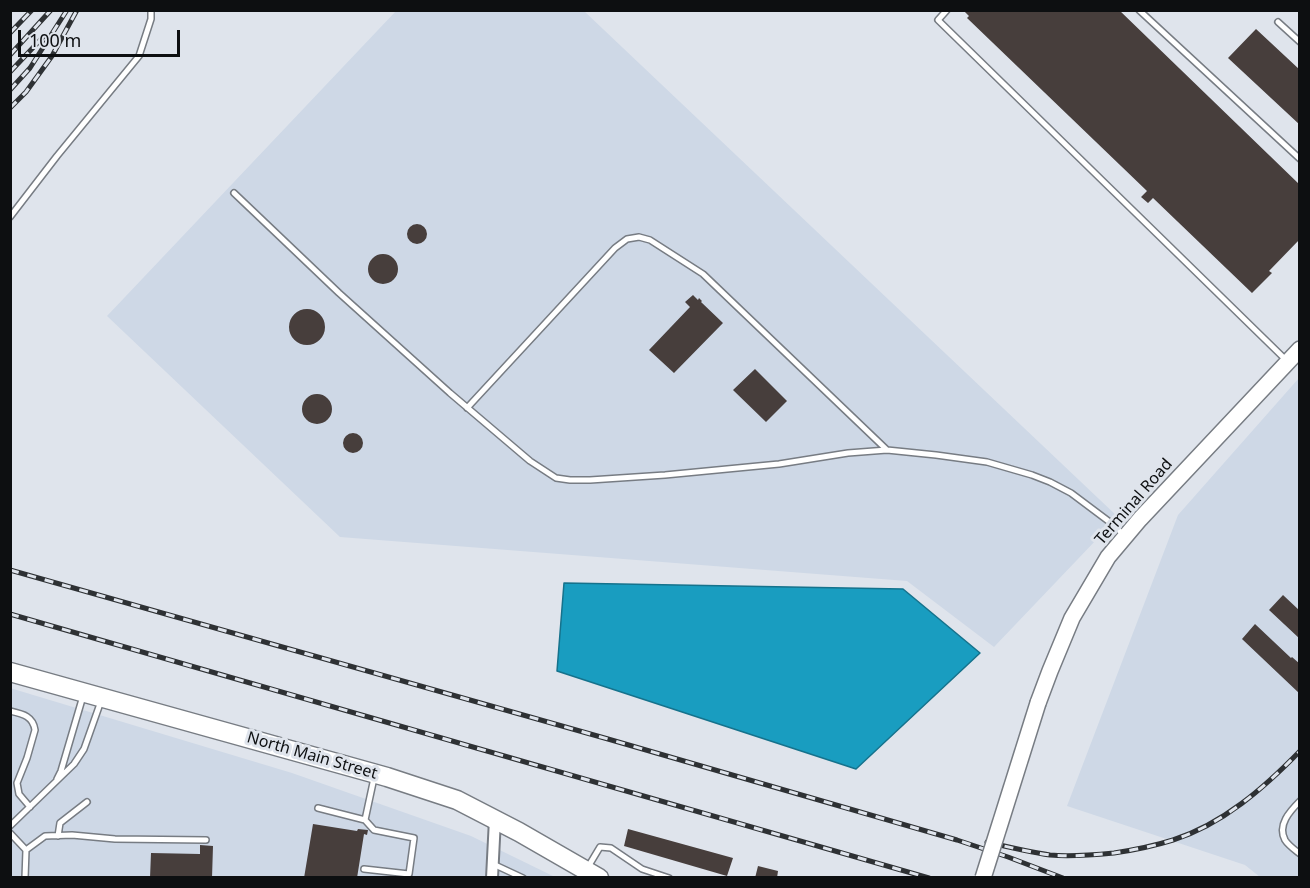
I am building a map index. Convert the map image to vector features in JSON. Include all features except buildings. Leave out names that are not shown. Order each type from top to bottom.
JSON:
[{"type":"main road","name":"Terminal Road","points":[[983,878],[1053,662],[1072,618],[1108,557],[1299,349]]},
{"type":"main road","name":"North Main Street","points":[[10,672],[375,774],[457,800],[592,874]]},
{"type":"street","points":[[492,878],[495,819]]},
{"type":"lane","points":[[10,217],[139,56],[151,18],[151,10]]},
{"type":"lane","points":[[947,10],[938,20],[1288,361]]},
{"type":"lane","points":[[1139,10],[1299,159]]},
{"type":"lane","points":[[1278,22],[1299,42]]},
{"type":"lane","points":[[234,193],[339,293],[467,408],[530,461],[556,478],[590,480],[665,475],[779,464],[848,453],[887,450],[987,462],[1032,475],[1071,493],[1125,536]]},
{"type":"lane","points":[[467,408],[615,248],[627,239],[639,237],[650,240],[703,274],[887,450]]},
{"type":"lane","points":[[55,783],[61,771],[84,692]]},
{"type":"lane","points":[[10,826],[74,764],[84,749],[103,697]]},
{"type":"lane","points":[[10,711],[25,715],[34,725],[35,730],[27,758],[17,783],[19,794],[30,807]]},
{"type":"lane","points":[[364,820],[375,774]]},
{"type":"lane","points":[[1299,801],[1287,814],[1282,829],[1285,841],[1299,854]]},
{"type":"lane","points":[[58,836],[60,823],[87,802]]},
{"type":"lane","points":[[318,808],[364,820],[375,830],[414,838],[409,874],[364,869]]},
{"type":"lane","points":[[10,833],[26,850],[25,878]]},
{"type":"lane","points":[[26,850],[45,836],[206,840]]},
{"type":"lane","points":[[592,874],[600,848],[611,848],[642,869],[669,878]]},
{"type":"lane","points":[[493,864],[523,878]]},
{"type":"shaded area","points":[[396,11],[584,11],[1118,517],[994,647],[907,581],[340,537],[107,316]]},
{"type":"shaded area","points":[[1299,378],[1299,877],[1260,877],[1245,865],[1067,806],[1178,515]]},
{"type":"shaded area","points":[[10,688],[292,773],[471,836],[555,877],[11,877]]},
{"type":"water","points":[[564,583],[903,589],[980,653],[856,769],[557,671]]},
{"type":"railway","points":[[10,33],[32,10]]},
{"type":"railway","points":[[10,55],[51,10]]},
{"type":"railway","points":[[10,90],[30,68],[67,10]]},
{"type":"railway","points":[[10,108],[26,92],[52,56],[77,10]]},
{"type":"railway","points":[[10,72],[43,37]]},
{"type":"railway","points":[[10,570],[957,840],[1063,878]]},
{"type":"railway","points":[[10,614],[929,878]]},
{"type":"railway","points":[[987,842],[1042,854],[1066,856],[1114,853],[1166,842],[1209,825],[1226,815],[1257,791],[1300,751]]}]
